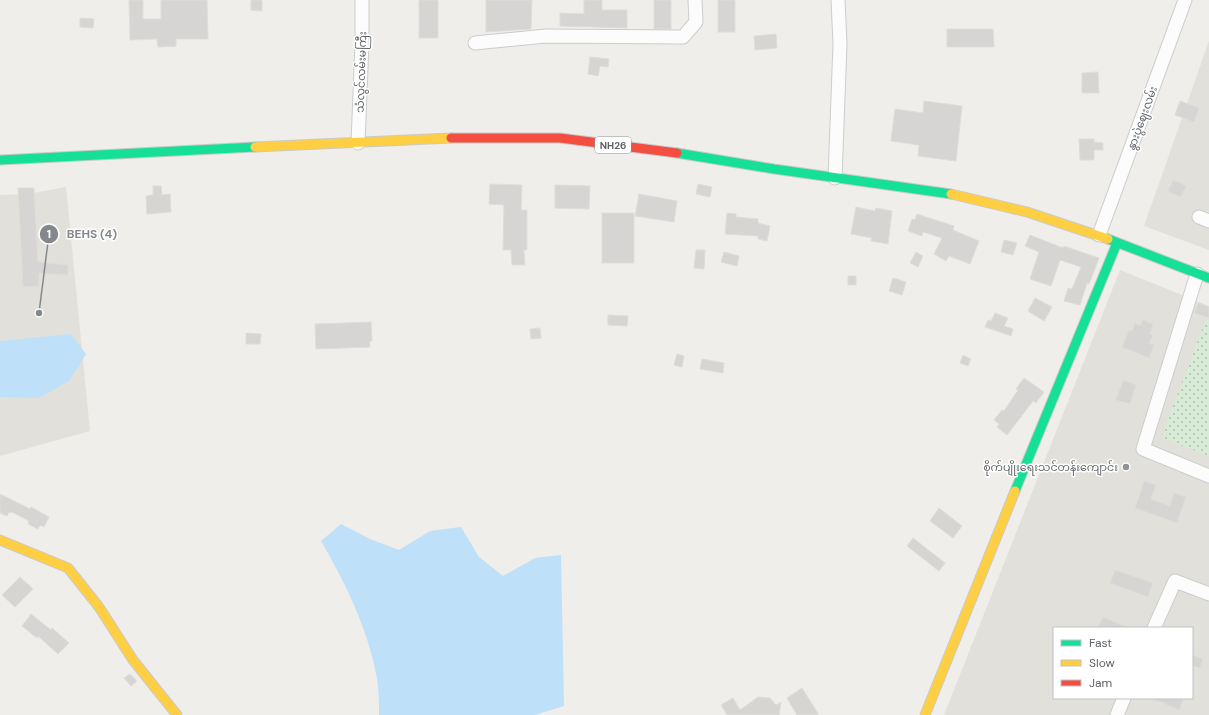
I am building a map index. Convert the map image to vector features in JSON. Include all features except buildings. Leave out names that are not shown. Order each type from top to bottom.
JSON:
[{"type":"main road","name":"NH26","points":[[0,160],[433,138],[502,136],[560,138],[658,150],[835,178],[954,194],[984,200],[1043,216],[1099,235],[1203,276]]},
{"type":"main road","points":[[925,715],[1033,445],[1117,242]]},
{"type":"main road","points":[[0,540],[68,568],[99,608],[133,660],[177,715]]},
{"type":"street","name":"သံလွင်လမ်းမကြီး","points":[[358,143],[362,43],[362,0]]},
{"type":"street","points":[[475,43],[546,36],[683,37],[696,22],[695,0]]},
{"type":"street","points":[[835,178],[840,44],[838,0]]},
{"type":"street","name":"နွားပွဲဈေးလမ်း","points":[[1099,235],[1186,0]]},
{"type":"street","points":[[1203,276],[1143,449],[1209,476]]},
{"type":"street","points":[[1154,627],[1175,581],[1209,594]]},
{"type":"street","points":[[1117,715],[1124,699]]},
{"type":"shaded area","points":[[1209,41],[1209,250],[1144,226]]},
{"type":"shaded area","points":[[66,187],[90,431],[0,456],[0,195],[28,194]]},
{"type":"shaded area","name":"စိုက်ပျိုးရေးသင်တန်းကျောင်း","points":[[1120,270],[1209,306],[1209,715],[944,715]]},
{"type":"green space","points":[[1206,319],[1209,320],[1209,456],[1161,438]]},
{"type":"water","points":[[71,334],[86,354],[69,381],[39,398],[0,397],[0,341]]},
{"type":"water","points":[[341,524],[370,539],[399,550],[430,531],[461,527],[479,557],[503,576],[535,558],[561,555],[564,706],[535,715],[379,715],[379,692],[377,678],[362,624],[347,590],[321,541]]},
{"type":"traffic: fast","points":[[0,160],[255,147]]},
{"type":"traffic: fast","points":[[677,153],[774,169],[951,194]]},
{"type":"traffic: fast","points":[[1108,239],[1209,278]]},
{"type":"traffic: fast","points":[[1015,491],[1117,243]]},
{"type":"traffic: slow","points":[[255,147],[451,138]]},
{"type":"traffic: slow","points":[[951,194],[1027,212],[1108,239]]},
{"type":"traffic: slow","points":[[925,715],[1015,491]]},
{"type":"traffic: slow","points":[[0,540],[68,568],[99,607],[133,660],[177,715]]},
{"type":"traffic: jam","points":[[451,138],[560,138],[677,153]]},
{"type":"place","name":"BEHS (4)","points":[[39,313]]},
{"type":"place","name":"စိုက်ပျိုးရေးသင်တန်းကျောင်း","points":[[1126,467]]}]
